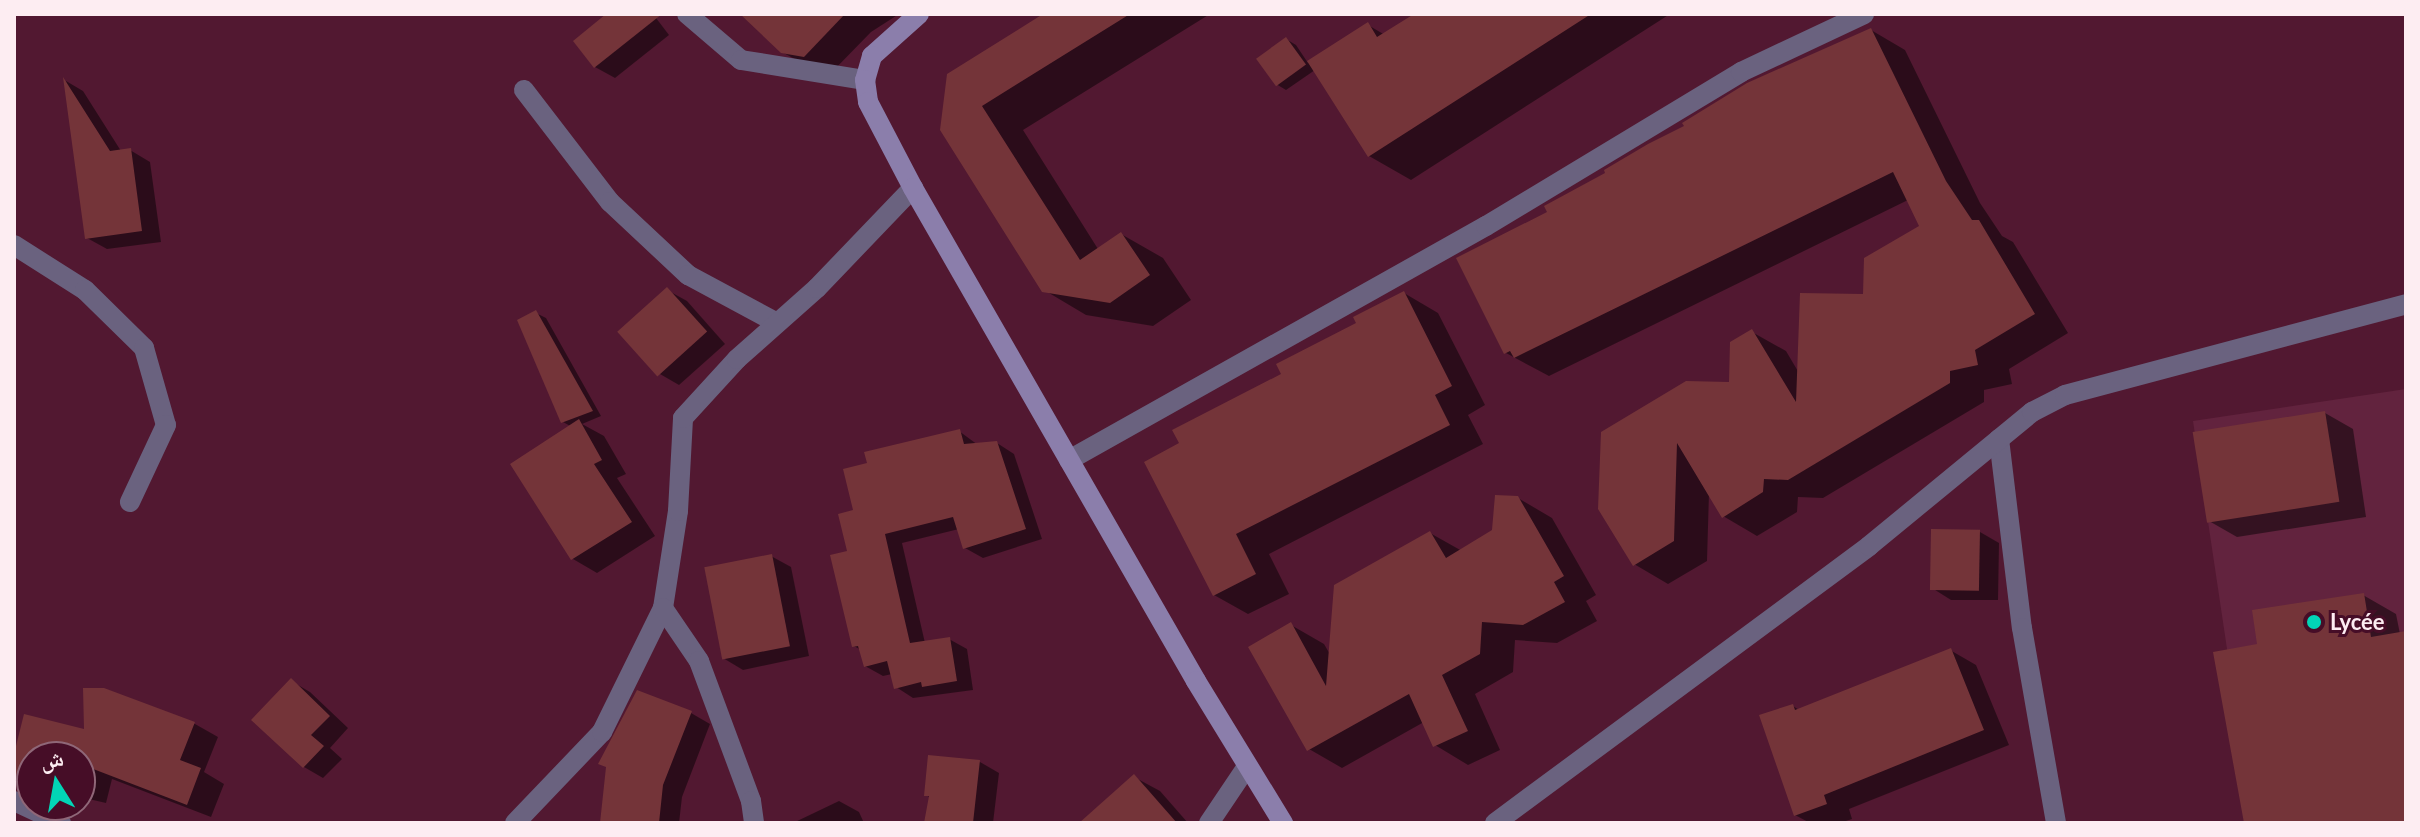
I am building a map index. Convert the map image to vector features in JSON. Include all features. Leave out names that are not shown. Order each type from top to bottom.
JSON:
[{"type":"street","points":[[687,14],[741,60],[865,80]]},
{"type":"street","points":[[919,14],[872,56],[865,80],[868,102],[913,188],[1246,768],[1283,823]]},
{"type":"street","points":[[1069,460],[1486,226],[1741,72],[1864,14]]},
{"type":"street","points":[[524,90],[610,202],[688,275],[777,323]]},
{"type":"street","points":[[515,823],[602,732],[663,608],[678,511],[683,418],[737,359],[817,288],[913,188]]},
{"type":"street","points":[[14,245],[85,290],[144,348],[166,425],[130,502]]},
{"type":"street","points":[[1495,823],[1869,546],[2032,412],[2065,395],[2406,304]]},
{"type":"street","points":[[1999,439],[2022,628],[2056,823]]},
{"type":"street","points":[[663,608],[699,661],[751,801],[754,823]]},
{"type":"street","points":[[1209,823],[1246,768]]},
{"type":"street","points":[[14,801],[61,823]]},
{"type":"shaded area","name":"Lycée","points":[[2406,389],[2406,823],[2253,823],[2193,421]]},
{"type":"building","points":[[606,14],[662,14],[594,68],[573,41]]},
{"type":"building","points":[[740,14],[845,14],[804,57],[781,53]]},
{"type":"building","points":[[1043,14],[1130,14],[982,106],[1080,260],[1121,232],[1150,275],[1110,303],[1042,292],[940,130],[947,74]]},
{"type":"building","points":[[1414,14],[1591,14],[1368,157],[1307,61],[1368,22],[1377,37]]},
{"type":"building","points":[[1871,28],[1946,181],[1972,220],[1979,220],[2035,314],[1975,350],[1978,365],[1950,371],[1950,383],[1788,480],[1764,479],[1763,492],[1722,518],[1677,443],[1674,541],[1633,566],[1598,509],[1601,432],[1686,381],[1729,382],[1730,342],[1752,329],[1796,402],[1800,293],[1863,294],[1864,258],[1919,226],[1893,172],[1514,358],[1510,351],[1504,354],[1456,258],[1547,212],[1544,206],[1684,126],[1682,123],[1747,83]]},
{"type":"building","points":[[1286,37],[1306,65],[1276,86],[1256,59]]},
{"type":"building","points":[[63,77],[110,151],[131,148],[142,231],[85,239]]},
{"type":"building","points":[[667,287],[707,332],[657,376],[617,332]]},
{"type":"building","points":[[1404,291],[1452,386],[1435,395],[1450,425],[1236,534],[1256,574],[1213,596],[1144,462],[1179,443],[1172,430],[1281,374],[1276,364],[1356,323],[1353,317]]},
{"type":"building","points":[[536,310],[593,411],[561,423],[517,320]]},
{"type":"building","points":[[2325,411],[2339,502],[2207,523],[2193,432]]},
{"type":"building","points":[[579,419],[602,460],[594,464],[632,522],[571,560],[510,464]]},
{"type":"building","points":[[960,429],[964,444],[997,441],[1026,529],[963,549],[953,517],[885,534],[910,643],[950,637],[957,681],[922,687],[921,682],[894,689],[887,661],[864,667],[858,646],[852,647],[830,555],[847,551],[838,514],[853,510],[843,469],[867,463],[864,452]]},
{"type":"building","points":[[1495,495],[1518,496],[1564,576],[1554,582],[1565,602],[1523,625],[1482,622],[1480,654],[1442,675],[1468,731],[1433,747],[1409,694],[1307,751],[1248,647],[1291,622],[1326,686],[1334,585],[1430,531],[1446,558],[1492,530]]},
{"type":"building","points":[[1931,529],[1980,530],[1979,591],[1930,590]]},
{"type":"building","points":[[772,554],[790,646],[722,659],[704,567]]},
{"type":"building","points":[[2364,593],[2371,637],[2406,631],[2406,823],[2244,823],[2213,652],[2257,644],[2252,610]]},
{"type":"building","points":[[1951,648],[1984,730],[1824,795],[1827,804],[1794,816],[1759,715],[1793,704],[1795,710]]},
{"type":"building","points":[[291,678],[330,716],[311,735],[324,746],[303,768],[251,720]]},
{"type":"building","points":[[83,688],[104,688],[195,722],[180,760],[201,768],[187,805],[96,770],[96,741],[17,741],[24,714],[84,729]]},
{"type":"building","points":[[637,690],[692,711],[663,785],[659,823],[600,823],[606,767],[598,764]]},
{"type":"building","points":[[16,746],[16,775],[14,775]]},
{"type":"building","points":[[928,755],[980,760],[973,823],[924,823],[929,796],[924,796]]},
{"type":"building","points":[[1134,774],[1177,823],[1079,823]]},
{"type":"place","name":"Lycée","points":[[2314,622]]}]
